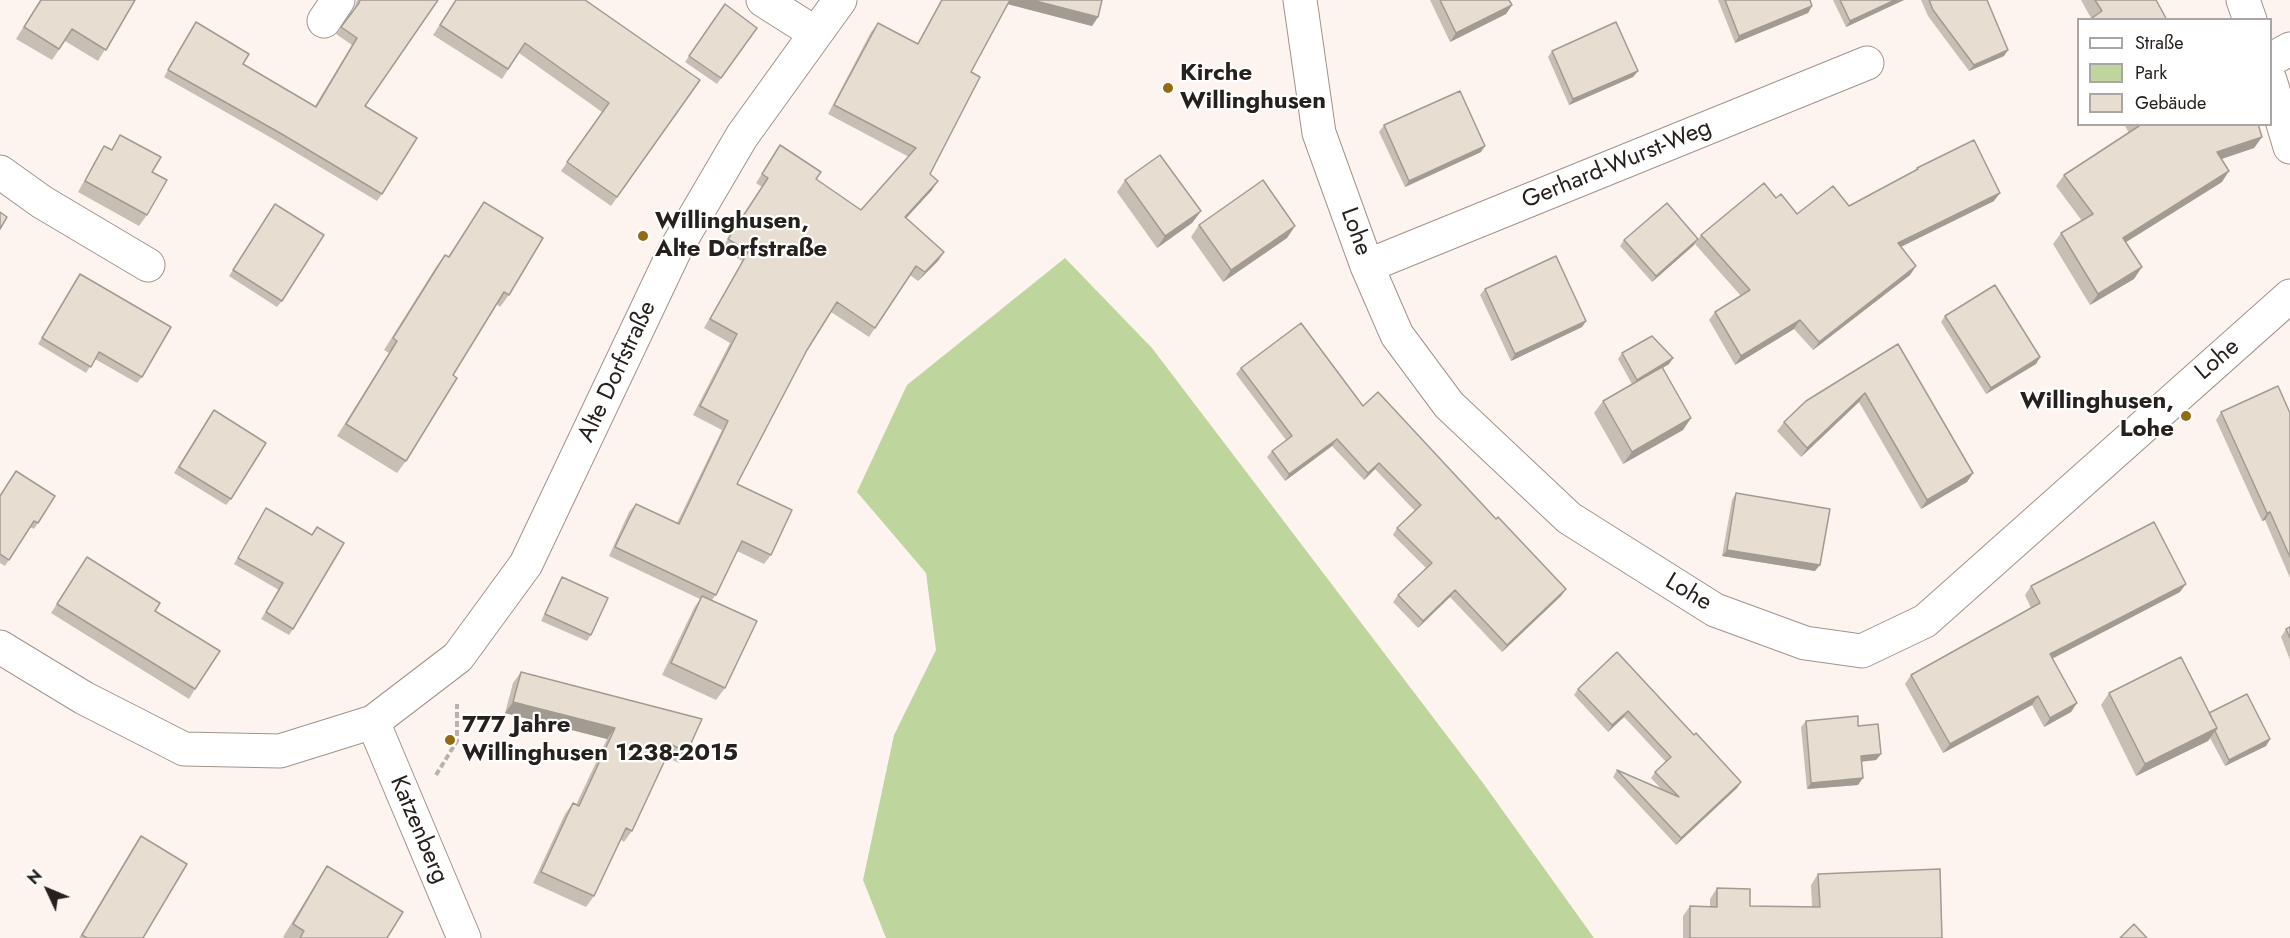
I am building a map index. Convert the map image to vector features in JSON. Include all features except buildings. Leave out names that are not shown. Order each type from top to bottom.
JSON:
[{"type":"street","points":[[763,0],[815,33]]},
{"type":"street","name":"Alte Dorfstraße","points":[[373,722],[458,657],[526,564],[675,252],[742,136],[840,0]]},
{"type":"street","name":"Lohe","points":[[1300,0],[1319,133],[1367,266],[1397,335],[1449,405],[1569,518],[1715,610],[1805,643],[1862,651],[1925,621],[2290,296]]},
{"type":"street","points":[[2243,0],[2249,18]]},
{"type":"street","points":[[2272,59],[2290,49]]},
{"type":"street","name":"Gerhard-Wurst-Weg","points":[[1367,266],[1867,63]]},
{"type":"street","points":[[2272,84],[2290,147]]},
{"type":"street","points":[[0,172],[42,202],[148,265]]},
{"type":"street","points":[[0,647],[84,698],[184,749],[280,751],[373,722]]},
{"type":"street","name":"Katzenberg","points":[[373,722],[464,938]]},
{"type":"path","points":[[411,813],[457,741],[458,657]]},
{"type":"green space","points":[[1065,258],[1152,348],[1483,783],[1594,938],[886,938],[863,880],[894,735],[936,650],[926,573],[857,492],[907,385]]},
{"type":"place","name":"Kirche Willinghusen","points":[[1168,88]]},
{"type":"place","name":"Willinghusen, Alte Dorfstraße","points":[[643,236]]},
{"type":"place","name":"Willinghusen, Lohe","points":[[2186,416]]},
{"type":"place","name":"777 Jahre Willinghusen 1238-2015","points":[[450,740]]}]
